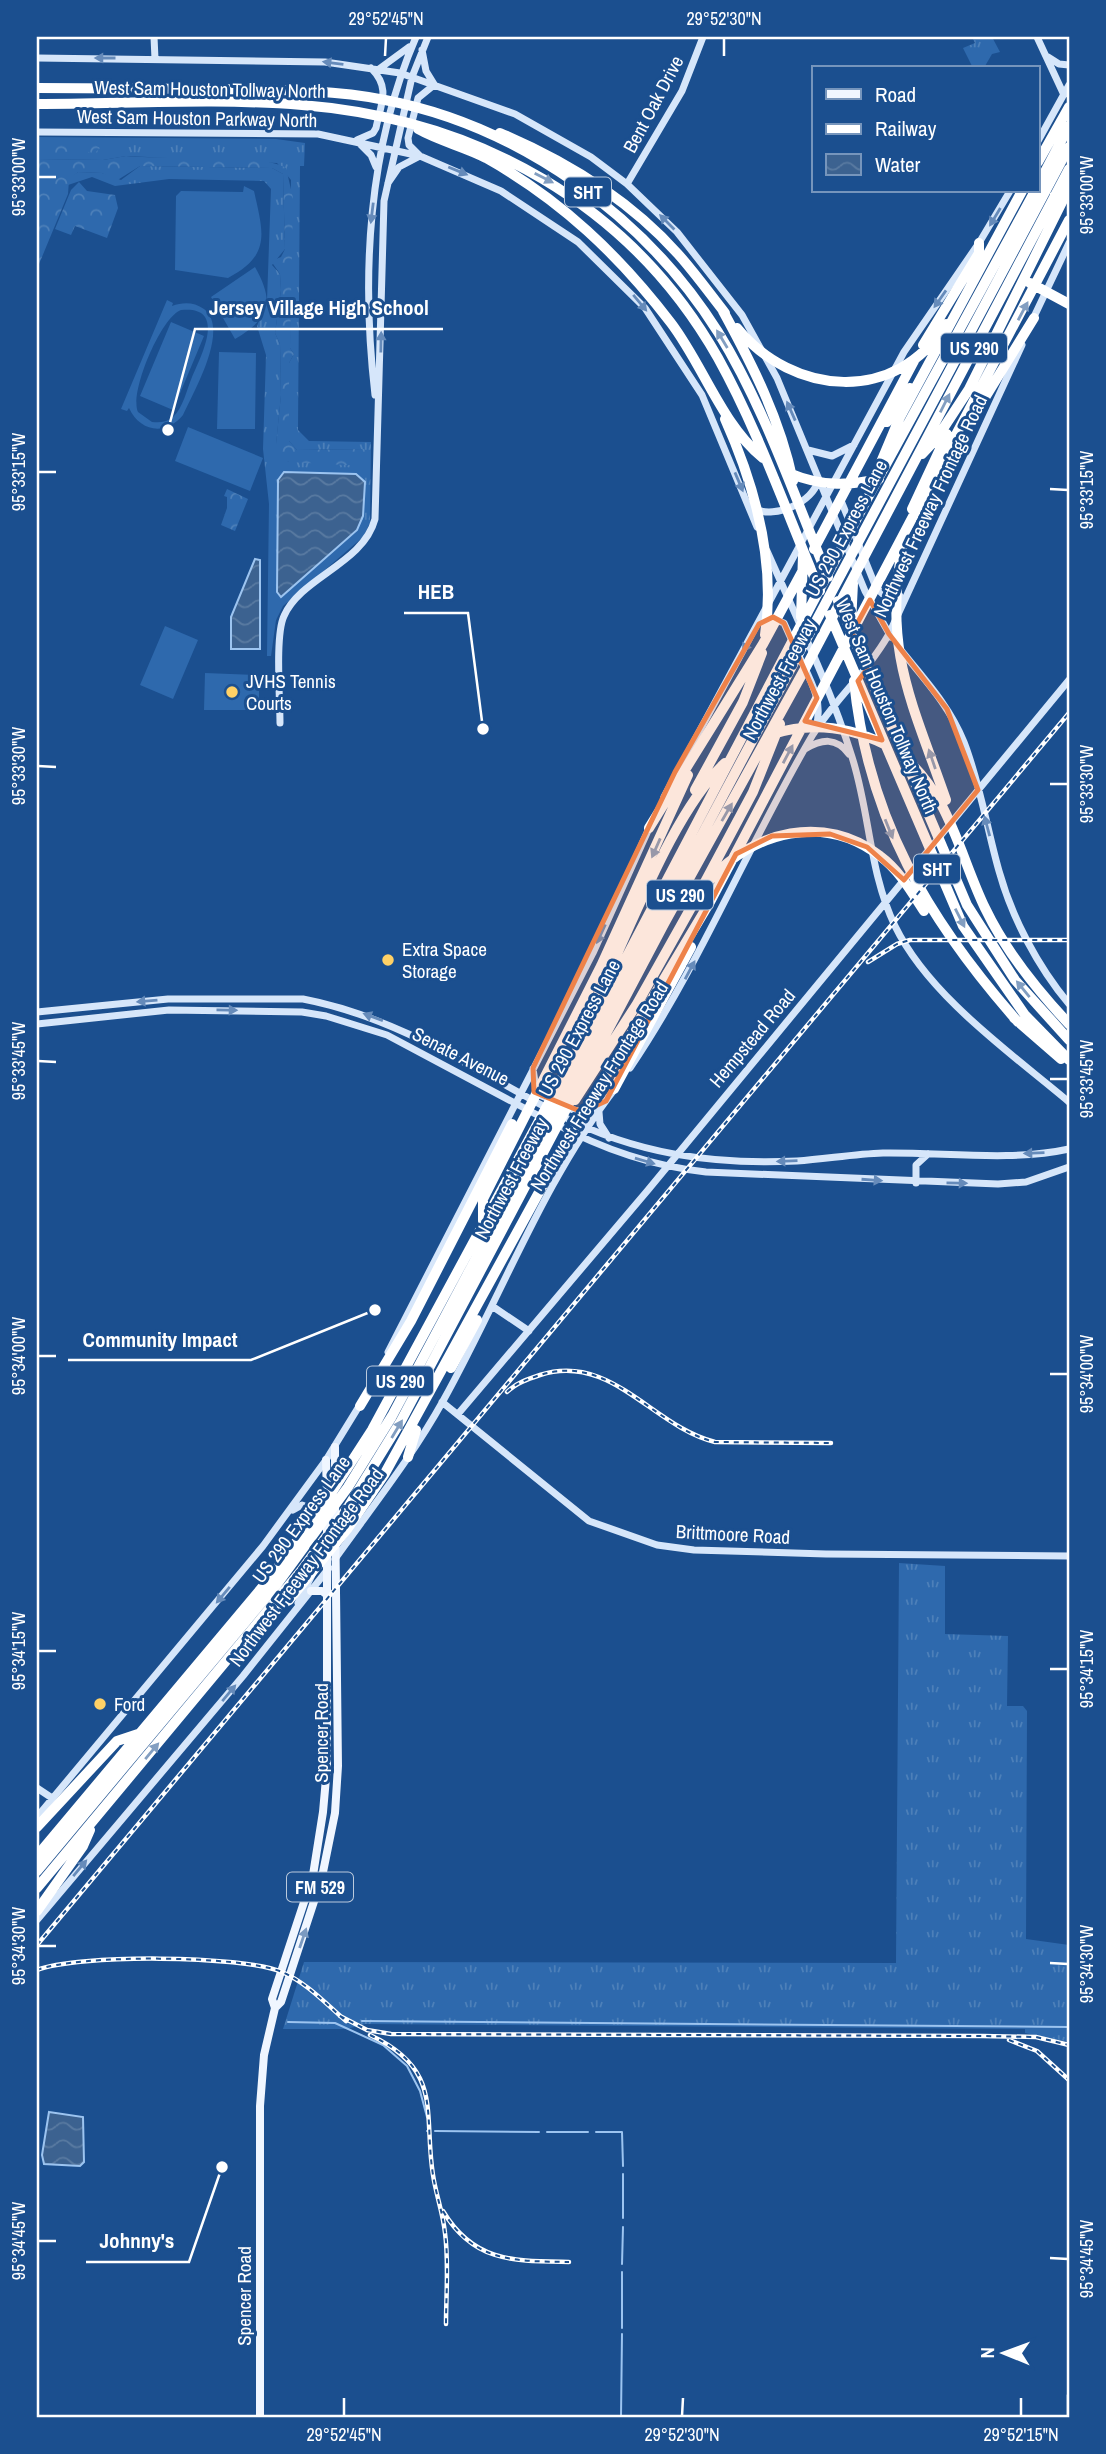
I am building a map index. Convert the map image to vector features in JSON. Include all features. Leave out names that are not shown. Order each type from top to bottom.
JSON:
[{"type":"highway","name":"West Sam Houston Tollway North","points":[[37,88],[285,90],[365,97],[436,114],[517,148],[592,195],[646,242],[704,312],[736,363],[963,897],[1015,980],[1069,1040]]},
{"type":"highway","name":"West Sam Houston Tollway North","points":[[37,104],[300,104],[351,110],[414,123],[478,145],[556,184],[640,256],[692,317],[718,359],[752,430],[963,926],[1025,1015],[1069,1063]]},
{"type":"highway","points":[[1040,158],[1069,107]]},
{"type":"highway","points":[[436,114],[452,113],[526,144],[597,184],[677,253],[752,345],[772,362],[805,377],[854,382],[896,370],[921,354],[943,329],[976,276]]},
{"type":"highway","points":[[414,123],[419,131],[482,156],[510,172],[580,222],[611,251],[656,303],[753,450],[790,474],[831,485],[856,484],[881,478],[913,461],[937,438],[971,386]]},
{"type":"highway","points":[[1040,181],[1069,126]]},
{"type":"highway","name":"US 290 Express Lane","points":[[37,1871],[302,1552],[348,1487],[392,1416],[535,1149],[573,1085],[1069,147]]},
{"type":"highway","name":"Northwest Freeway","points":[[573,1085],[786,704],[1069,169]]},
{"type":"highway","points":[[1069,188],[913,507],[898,567],[895,608],[895,632],[905,687],[934,766],[951,824],[981,900],[1001,939],[1021,968],[1069,1024]]},
{"type":"highway","points":[[1018,1022],[952,942],[920,891],[894,840],[864,749],[851,645],[852,598],[859,539],[877,473],[900,417],[1021,192]]},
{"type":"highway","name":"Northwest Freeway","points":[[37,1856],[302,1536],[348,1469],[392,1395],[484,1224],[535,1149],[567,1108],[594,1019],[768,684],[1034,192]]},
{"type":"highway","points":[[1037,206],[1012,265],[1020,274],[1069,302]]},
{"type":"highway","points":[[269,1611],[306,1589],[406,1438],[536,1197],[710,902],[1069,220]]},
{"type":"highway","points":[[861,464],[900,385],[979,253],[979,243]]},
{"type":"highway","points":[[963,344],[1008,274],[1069,302]]},
{"type":"highway","points":[[649,828],[763,644],[861,464],[896,408],[979,295]]},
{"type":"highway","points":[[573,1085],[637,1004],[753,792],[774,742],[796,658],[802,602],[800,525],[783,442],[756,372],[723,311]]},
{"type":"highway","points":[[934,480],[1034,318]]},
{"type":"highway","points":[[678,831],[681,816],[755,675],[762,650],[769,594],[762,531],[752,492],[706,377]]},
{"type":"highway","points":[[594,1019],[596,999],[678,831],[703,788],[733,755],[772,734],[815,727],[859,733],[900,754],[931,785],[951,824]]},
{"type":"highway","points":[[360,1406],[411,1321],[494,1157],[542,1068],[575,1015],[639,884],[704,740]]},
{"type":"highway","points":[[697,897],[738,852],[772,836],[814,831],[849,839],[867,847],[890,864],[958,958],[1018,1022],[1069,1063]]},
{"type":"highway","points":[[614,1089],[702,927],[710,902]]},
{"type":"highway","points":[[484,1224],[483,1199],[542,1068]]},
{"type":"highway","name":"Northwest Freeway","points":[[37,1888],[302,1572],[348,1507],[401,1422],[535,1149]]},
{"type":"highway","points":[[408,1457],[414,1435],[468,1338],[517,1240],[523,1221]]},
{"type":"highway","points":[[37,1827],[117,1741],[139,1734]]},
{"type":"highway","points":[[37,1911],[83,1846],[94,1820]]},
{"type":"main road","points":[[154,37],[155,59]]},
{"type":"main road","points":[[279,723],[283,618],[303,593],[341,563],[372,531],[375,519],[377,410],[381,368],[382,219],[386,185],[412,77],[428,37]]},
{"type":"main road","name":"Bent Oak Drive","points":[[627,184],[682,91],[704,37]]},
{"type":"main road","points":[[1037,37],[1064,95]]},
{"type":"main road","points":[[374,69],[393,62],[414,41]]},
{"type":"main road","points":[[377,410],[372,367],[370,229],[376,170],[400,73],[414,41]]},
{"type":"main road","points":[[422,49],[426,71],[434,85]]},
{"type":"main road","points":[[1047,57],[1059,64],[1069,65]]},
{"type":"main road","points":[[37,58],[324,62],[400,73],[503,109],[543,128],[591,157],[627,184],[689,245],[742,315],[777,378],[865,591],[888,634],[947,709],[971,763],[1009,900],[1034,953],[1067,1001]]},
{"type":"main road","points":[[374,69],[382,79],[384,88],[373,133],[356,140],[366,148],[376,170]]},
{"type":"main road","points":[[386,185],[399,167],[420,156],[409,145],[408,138],[418,98],[434,85]]},
{"type":"main road","points":[[1040,137],[1069,85]]},
{"type":"main road","name":"West Sam Houston Parkway North","points":[[37,132],[284,132],[356,140],[394,149],[420,156],[489,184],[532,208],[578,242],[624,285],[650,314],[702,395],[834,706],[853,760],[873,863],[895,926],[929,976],[972,1019],[1069,1102]]},
{"type":"main road","points":[[606,1101],[593,1111],[575,1111],[537,1094],[542,1068],[593,953],[649,828],[701,724],[759,624],[904,352],[979,243],[1009,192]]},
{"type":"main road","name":"Northwest Freeway Frontage Road","points":[[37,1920],[287,1622],[306,1589],[328,1570],[408,1457],[442,1402],[564,1167],[677,993],[813,735],[834,706],[867,669],[888,634],[1069,243]]},
{"type":"main road","points":[[808,450],[832,456],[855,445]]},
{"type":"main road","points":[[842,470],[841,504],[875,585],[881,594],[889,598],[901,595],[912,585]]},
{"type":"main road","points":[[748,505],[771,513],[810,498],[816,490],[819,475]]},
{"type":"main road","points":[[904,602],[901,630],[909,660]]},
{"type":"main road","points":[[759,624],[770,618],[784,623],[819,701],[820,713],[813,735]]},
{"type":"main road","name":"Hempstead Road","points":[[458,1414],[648,1191],[1069,680]]},
{"type":"main road","points":[[805,750],[818,742],[829,741],[841,745],[853,760]]},
{"type":"main road","name":"Senate Avenue","points":[[37,1012],[168,999],[303,999],[341,1006],[381,1020],[587,1129],[609,1138],[702,1160],[773,1162],[880,1153],[1034,1154],[1068,1149]]},
{"type":"main road","name":"Senate Avenue","points":[[37,1024],[169,1010],[314,1014],[365,1026],[387,1035],[581,1138],[642,1160],[691,1170],[916,1182],[1026,1182],[1069,1167]]},
{"type":"main road","points":[[37,1817],[286,1516],[327,1460],[360,1406],[515,1102],[542,1068]]},
{"type":"main road","points":[[599,1112],[600,1124],[609,1138]]},
{"type":"main road","points":[[497,1136],[517,1123],[530,1123],[559,1139],[564,1167]]},
{"type":"main road","points":[[916,1182],[916,1166],[928,1153]]},
{"type":"main road","points":[[492,1306],[529,1331]]},
{"type":"main road","name":"Brittmoore Road","points":[[442,1402],[589,1521],[657,1545],[694,1550],[829,1554],[1069,1556]]},
{"type":"main road","name":"Spencer Road","points":[[275,2008],[281,2002],[328,1855],[335,1813],[338,1766],[335,1447]]},
{"type":"main road","name":"Spencer Road","points":[[260,2417],[260,2106],[264,2055],[275,2008],[272,1999],[313,1875],[326,1790],[327,1460]]},
{"type":"main road","points":[[286,1516],[298,1506],[308,1507],[313,1572],[287,1622]]},
{"type":"main road","points":[[306,1589],[322,1591],[327,1595]]},
{"type":"main road","points":[[37,1788],[52,1798]]},
{"type":"main road","points":[[313,1875],[320,1861],[328,1855],[325,1844],[329,1822],[326,1790]]},
{"type":"main road","points":[[37,1800],[44,1808]]},
{"type":"highlighted area","points":[[870,600],[889,634],[947,709],[978,790],[904,880],[867,847],[830,834],[772,836],[736,854],[606,1101],[582,1112],[534,1092],[533,1068],[675,772],[759,624],[773,617],[784,623],[817,698],[805,721],[882,740],[858,681],[867,669],[852,633]]},
{"type":"green space","points":[[972,37],[992,37],[1000,52],[992,54],[985,66],[972,66],[963,48],[975,43]]},
{"type":"green space","points":[[37,137],[276,139],[305,143],[304,166],[300,166],[298,430],[309,441],[371,442],[370,523],[363,537],[283,606],[276,620],[271,656],[267,656],[269,504],[263,449],[266,355],[257,326],[267,301],[271,189],[264,181],[169,179],[115,186],[92,177],[68,185],[68,179],[78,172],[102,173],[121,180],[140,166],[272,168],[283,174],[285,249],[272,265],[280,274],[281,290],[275,333],[280,344],[281,395],[276,445],[282,458],[289,462],[365,449],[297,450],[289,441],[289,363],[294,354],[290,348],[291,180],[277,163],[126,156],[103,160],[37,159]]},
{"type":"green space","points":[[37,140],[88,141],[100,148],[94,154],[83,150],[37,155]]},
{"type":"green space","points":[[126,156],[234,158],[273,163],[286,168],[293,198],[290,348],[294,354],[289,363],[289,441],[297,450],[365,449],[364,466],[289,462],[268,455],[268,446],[276,444],[281,395],[280,344],[275,333],[281,290],[280,274],[271,261],[281,257],[285,249],[283,174],[272,168],[140,166],[116,181],[102,173],[78,172],[69,180],[68,194],[37,269],[37,159],[103,160]]},
{"type":"green space","points":[[79,182],[87,191],[115,195],[118,208],[107,238],[75,226],[71,235],[55,229],[71,190]]},
{"type":"green space","points":[[244,186],[254,191],[260,219],[261,241],[252,260],[228,278],[175,270],[176,196],[181,191],[243,192]]},
{"type":"green space","points":[[255,267],[265,290],[266,309],[256,324],[235,339],[211,297]]},
{"type":"green space","points":[[167,300],[173,303],[172,306],[188,303],[204,309],[211,318],[212,345],[183,415],[169,426],[154,428],[140,422],[129,408],[127,411],[121,409]],"holes":[[[181,310],[204,315],[208,323],[208,334],[201,357],[182,404],[173,417],[166,421],[152,422],[138,412],[136,402],[142,373],[156,340],[173,316]]]},
{"type":"green space","points":[[171,322],[204,336],[173,410],[140,396]]},
{"type":"green space","points":[[219,352],[256,353],[255,429],[217,429]]},
{"type":"green space","points":[[188,427],[263,458],[250,491],[175,461]]},
{"type":"green space","points":[[227,489],[248,499],[235,531],[221,525],[227,508],[227,497],[224,496]]},
{"type":"green space","points":[[165,626],[198,640],[173,699],[140,685]]},
{"type":"green space","name":"JVHS Tennis Courts","points":[[205,673],[259,675],[259,710],[204,710]]},
{"type":"green space","points":[[899,1563],[945,1566],[945,1634],[1008,1636],[1007,1706],[1023,1706],[1027,1711],[1026,1939],[1069,1945],[1069,2042],[1025,2033],[1025,2029],[365,2024],[347,2029],[283,2029],[304,1962],[896,1963]]},
{"type":"water","points":[[284,472],[356,474],[365,482],[363,516],[357,530],[281,597],[277,592],[278,480]]},
{"type":"water","points":[[255,559],[260,560],[260,649],[231,649],[231,617]]},
{"type":"water","points":[[49,2112],[83,2117],[84,2162],[80,2166],[44,2164],[42,2155]]},
{"type":"waterway","points":[[362,2021],[1069,2027]]},
{"type":"waterway","points":[[288,2022],[335,2023],[383,2045],[407,2066],[420,2091],[427,2117]]},
{"type":"waterway","points":[[435,2131],[539,2132]]},
{"type":"waterway","points":[[547,2132],[588,2132]]},
{"type":"waterway","points":[[596,2132],[622,2132],[623,2166]]},
{"type":"waterway","points":[[623,2174],[623,2218]]},
{"type":"waterway","points":[[622,2264],[623,2227]]},
{"type":"waterway","points":[[622,2272],[622,2328]]},
{"type":"waterway","points":[[621,2417],[622,2334]]},
{"type":"railway","points":[[37,1945],[1069,713]]},
{"type":"railway","points":[[868,962],[897,944],[910,940],[1069,940]]},
{"type":"railway","points":[[507,1392],[540,1375],[565,1371],[589,1374],[631,1394],[693,1434],[715,1442],[831,1443]]},
{"type":"railway","points":[[37,1970],[86,1961],[121,1959],[198,1960],[262,1966],[282,1972],[300,1982],[346,2021]]},
{"type":"railway","points":[[340,2016],[367,2030],[391,2034],[983,2036],[1036,2037],[1069,2045]]},
{"type":"railway","points":[[370,2035],[394,2048],[410,2063],[426,2094],[433,2175],[446,2244],[446,2324]]},
{"type":"railway","points":[[1009,2040],[1037,2051],[1069,2080]]},
{"type":"railway","points":[[443,2211],[455,2228],[482,2250],[514,2259],[569,2262]]},
{"type":"railway","points":[[1069,2395],[1069,2417]]},
{"type":"place","name":"Jersey Village High School","points":[[168,430]]},
{"type":"place","name":"JVHS Tennis Courts","points":[[232,692]]},
{"type":"place","name":"HEB","points":[[483,729]]},
{"type":"place","name":"Extra Space Storage","points":[[388,960]]},
{"type":"place","name":"Community Impact","points":[[375,1310]]},
{"type":"place","name":"Ford","points":[[100,1704]]},
{"type":"place","name":"Johnny's","points":[[222,2167]]}]
